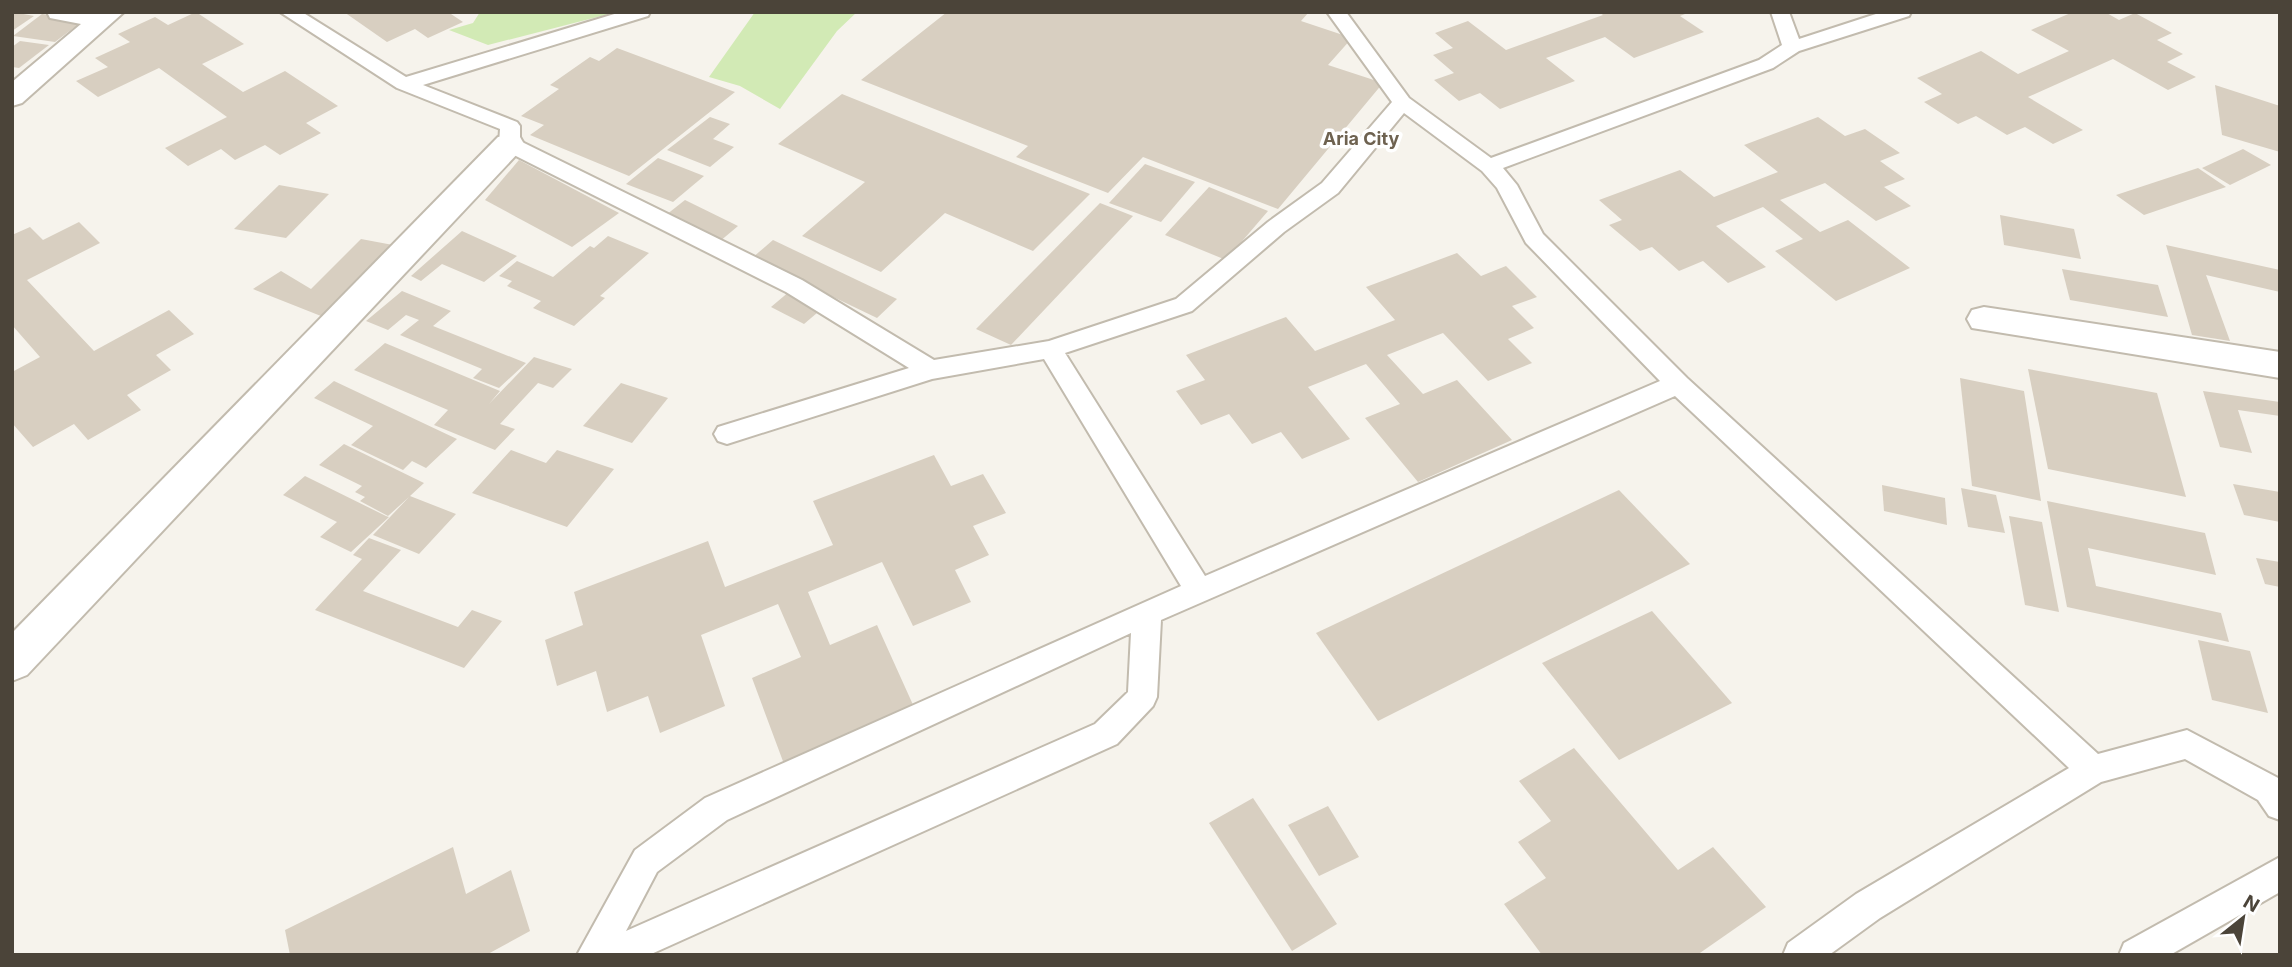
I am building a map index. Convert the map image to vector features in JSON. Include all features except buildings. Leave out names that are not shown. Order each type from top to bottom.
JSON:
[{"type":"street","points":[[60,12],[106,16]]},
{"type":"street","points":[[12,97],[106,16]]},
{"type":"street","points":[[12,662],[509,144]]},
{"type":"street","points":[[1984,319],[2280,365]]},
{"type":"lane","points":[[289,12],[404,84],[510,126],[509,144],[794,286],[931,370]]},
{"type":"lane","points":[[404,84],[641,12]]},
{"type":"lane","points":[[1336,12],[1402,102],[1489,166],[1506,185],[1534,238],[1678,384],[2093,770]]},
{"type":"lane","points":[[1780,12],[1792,47]]},
{"type":"lane","points":[[1489,166],[1766,64],[1792,47],[1902,12]]},
{"type":"lane","points":[[727,434],[931,370],[1050,349],[1184,305],[1276,227],[1330,188],[1402,102]]},
{"type":"lane","points":[[1050,349],[1200,592]]},
{"type":"lane","points":[[594,955],[646,861],[716,809],[1147,613],[1678,384]]},
{"type":"lane","points":[[610,955],[1106,734],[1142,697],[1147,613]]},
{"type":"lane","points":[[1800,955],[1868,906],[2093,770],[2187,744],[2276,793]]},
{"type":"lane","points":[[2136,955],[2249,894],[2280,873]]},
{"type":"green space","points":[[480,12],[609,14],[488,45],[449,30],[473,23]]},
{"type":"green space","points":[[755,12],[857,12],[837,31],[780,109],[740,86],[709,77]]},
{"type":"district","name":"Aria City","points":[[1361,139]]}]
